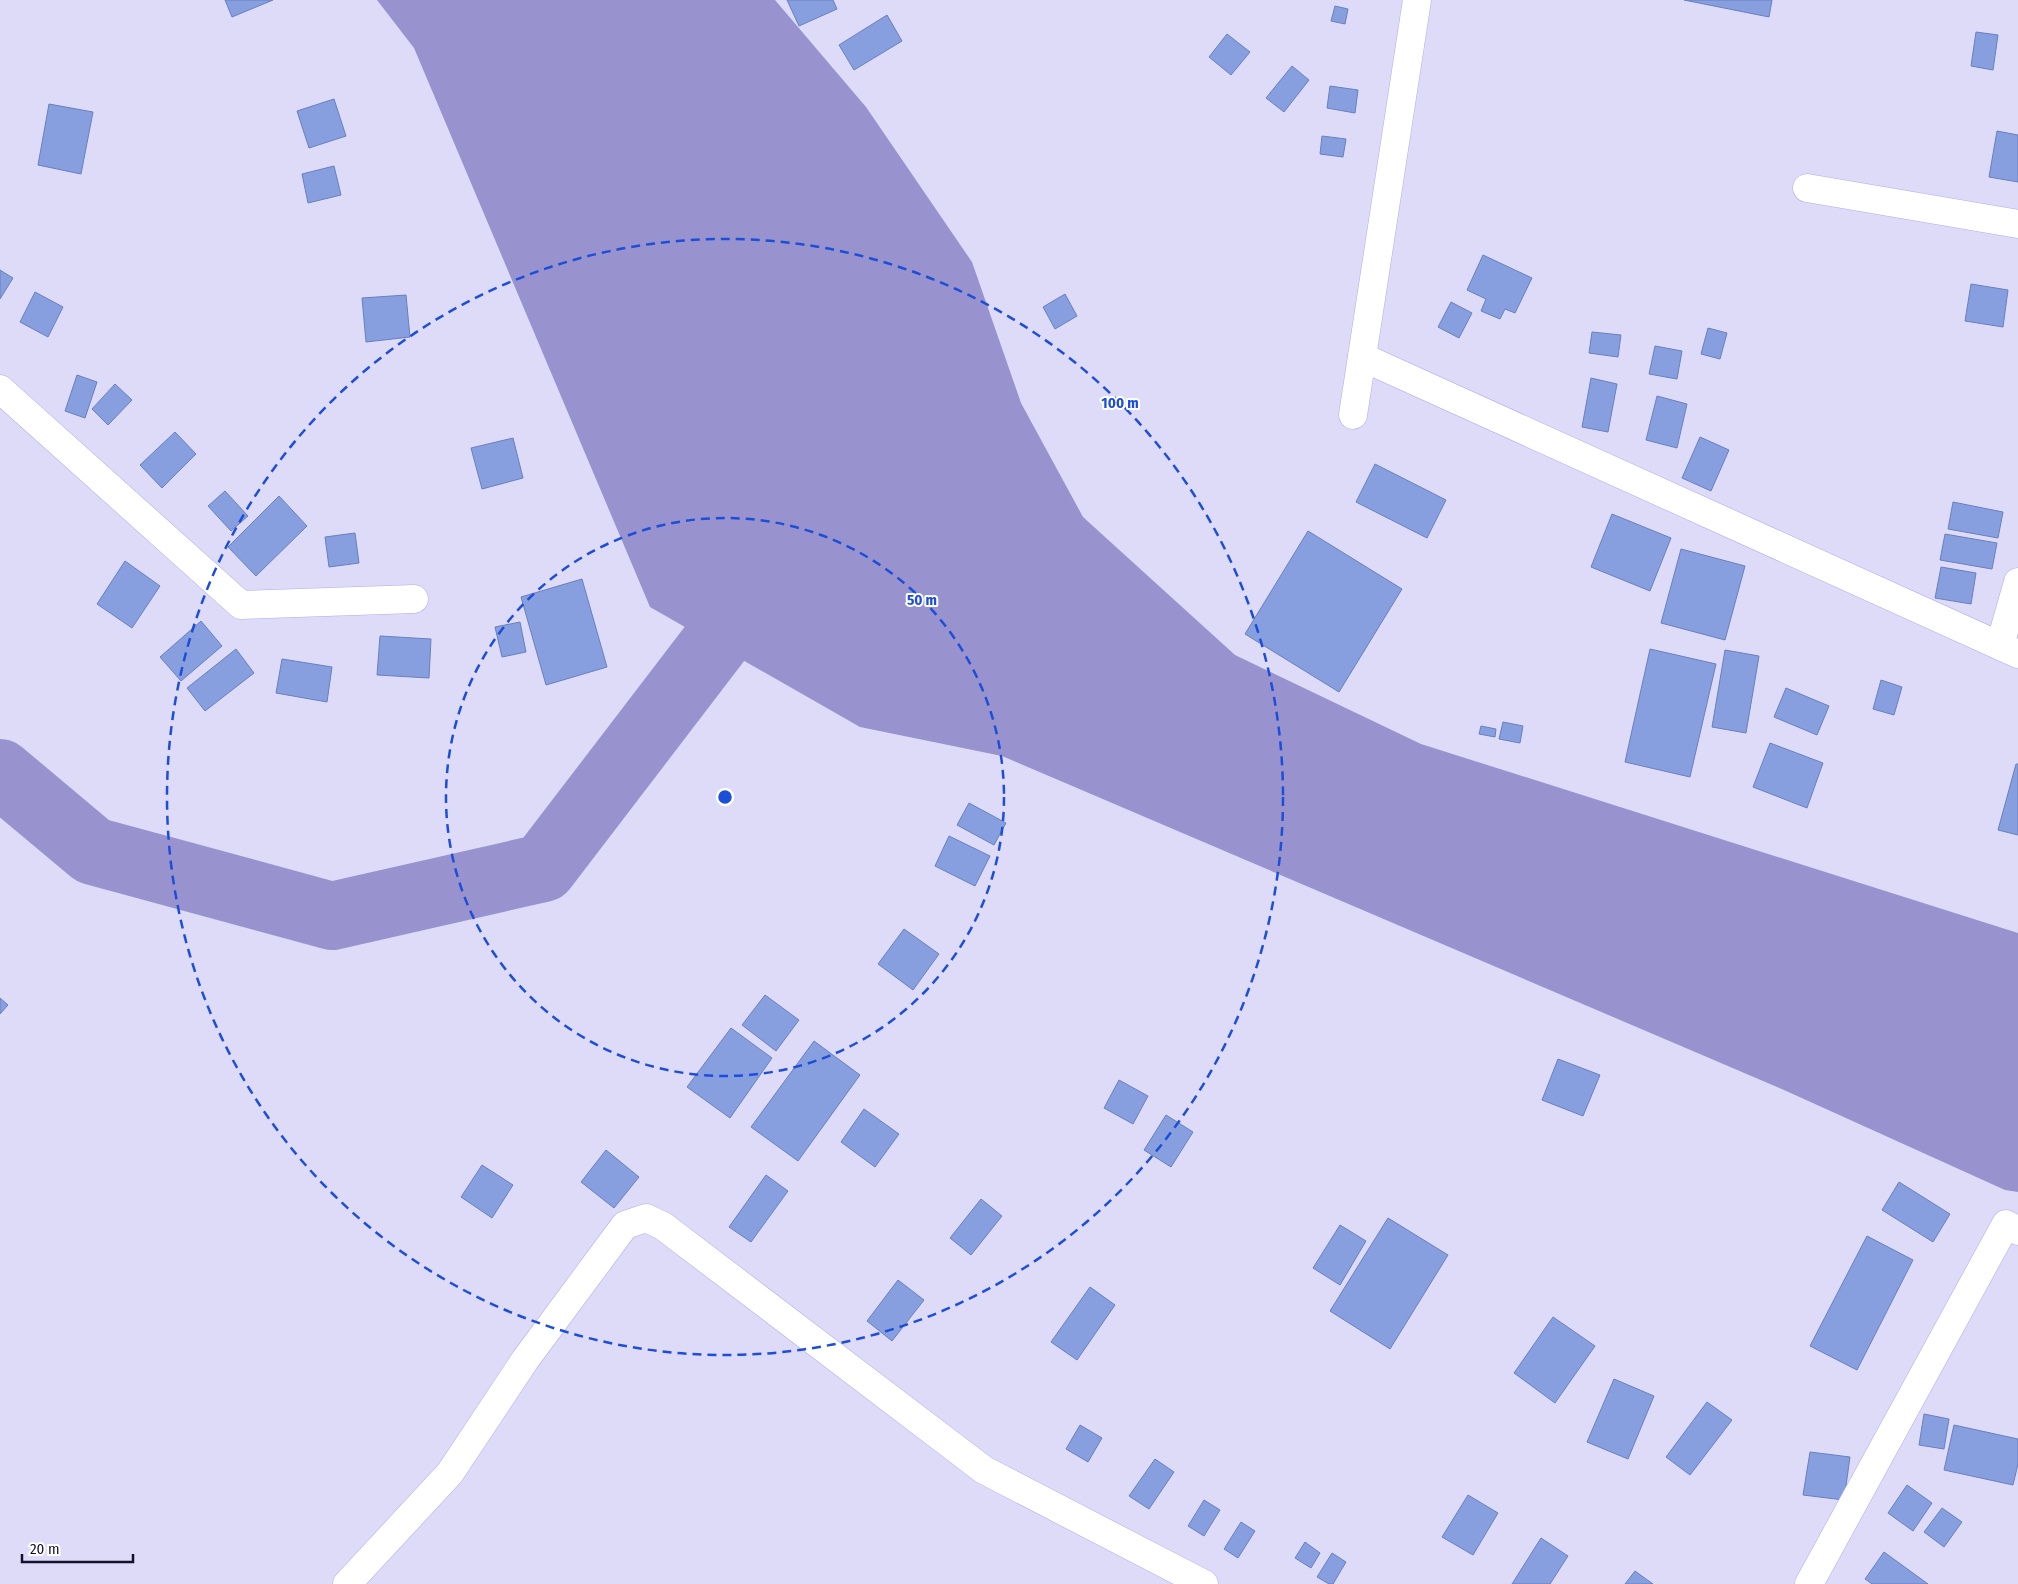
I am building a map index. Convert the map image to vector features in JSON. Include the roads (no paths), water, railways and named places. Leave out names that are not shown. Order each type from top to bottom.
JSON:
[{"type":"street","points":[[1352,415],[1417,0]]},
{"type":"street","points":[[1807,188],[2018,224]]},
{"type":"street","points":[[1362,357],[2009,650],[2018,582]]},
{"type":"street","points":[[0,389],[242,605],[414,599]]},
{"type":"street","points":[[347,1584],[450,1473],[525,1360],[625,1225],[646,1218],[663,1226],[984,1470],[1204,1584]]},
{"type":"street","points":[[1812,1583],[2006,1224],[2018,1231]]},
{"type":"waterway","points":[[0,773],[93,851],[332,916],[543,868],[771,570]]}]
